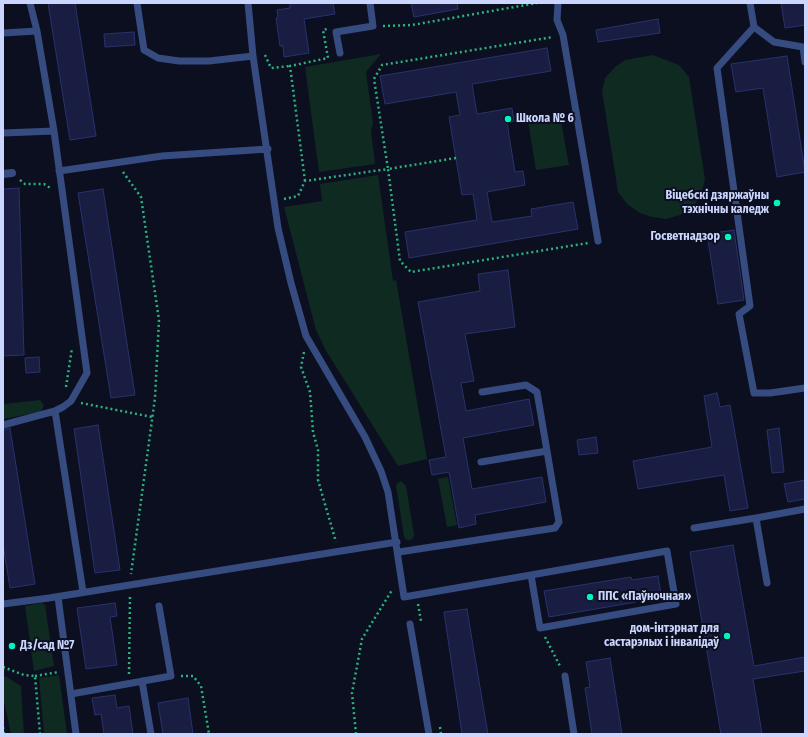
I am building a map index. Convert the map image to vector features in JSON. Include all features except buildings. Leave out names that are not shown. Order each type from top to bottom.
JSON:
[{"type":"street","points":[[3,174],[12,173]]},
{"type":"lane","points":[[3,425],[55,411],[71,401],[87,373],[54,131],[37,32],[30,3]]},
{"type":"lane","points":[[137,3],[144,50],[158,58],[179,61],[209,61],[253,56]]},
{"type":"lane","points":[[248,3],[253,56],[268,149],[278,228],[306,336],[364,437],[381,471],[388,492],[399,552],[404,597],[667,551],[676,604],[540,628],[531,575]]},
{"type":"lane","points":[[340,53],[336,32],[372,26],[370,3]]},
{"type":"lane","points":[[558,3],[558,20],[563,35],[598,241]]},
{"type":"lane","points":[[750,3],[754,26],[774,42],[802,47],[805,62]]},
{"type":"lane","points":[[754,26],[717,68],[750,306],[739,314],[754,393],[770,393],[805,388]]},
{"type":"lane","points":[[3,33],[37,32]]},
{"type":"lane","points":[[3,133],[54,131]]},
{"type":"lane","points":[[59,171],[162,156],[268,149]]},
{"type":"lane","points":[[399,552],[555,528],[559,522],[537,392],[526,385],[482,392]]},
{"type":"lane","points":[[55,411],[83,592]]},
{"type":"lane","points":[[481,462],[547,451]]},
{"type":"lane","points":[[694,528],[805,509]]},
{"type":"lane","points":[[756,518],[767,583]]},
{"type":"lane","points":[[3,604],[58,597],[130,584],[397,542]]},
{"type":"lane","points":[[58,597],[76,734]]},
{"type":"lane","points":[[71,694],[171,676],[159,606]]},
{"type":"lane","points":[[410,624],[429,734]]},
{"type":"lane","points":[[566,676],[574,734]]},
{"type":"lane","points":[[142,681],[151,734]]},
{"type":"path","points":[[372,26],[412,25],[537,3]]},
{"type":"path","points":[[264,49],[265,57],[271,68],[290,66],[328,58],[323,30],[330,28]]},
{"type":"path","points":[[563,35],[382,65],[374,79],[400,261],[410,272],[598,241]]},
{"type":"path","points":[[274,202],[298,196],[305,180],[290,66]]},
{"type":"path","points":[[305,180],[456,158]]},
{"type":"path","points":[[116,162],[141,197],[159,320],[158,352],[152,417],[130,584],[129,683]]},
{"type":"path","points":[[12,173],[25,184],[44,184],[53,189]]},
{"type":"path","points":[[306,336],[301,367],[310,392],[313,432],[318,450],[318,480],[338,552]]},
{"type":"path","points":[[71,401],[152,417]]},
{"type":"path","points":[[356,734],[352,693],[362,639],[402,575]]},
{"type":"path","points":[[540,628],[566,676]]},
{"type":"path","points":[[3,667],[24,675],[35,676],[62,672]]},
{"type":"path","points":[[35,676],[40,734]]},
{"type":"path","points":[[171,676],[193,676],[201,686],[209,734]]},
{"type":"path","points":[[3,727],[4,734]]},
{"type":"green space","points":[[381,54],[366,72],[373,123],[371,131],[375,164],[319,172],[305,67]]},
{"type":"green space","points":[[653,55],[679,65],[689,77],[705,179],[701,195],[693,207],[680,215],[666,219],[640,213],[627,204],[618,192],[602,91],[605,78],[615,67],[625,60]]},
{"type":"green space","points":[[560,116],[569,165],[536,170],[528,121]]},
{"type":"green space","points":[[378,175],[393,281],[396,280],[427,459],[398,466],[325,349],[316,330],[284,207],[322,201],[320,184]]},
{"type":"green space","points":[[40,400],[44,405],[41,412],[3,419],[3,404]]},
{"type":"green space","points":[[448,477],[457,525],[447,527],[438,479]]},
{"type":"green space","points":[[401,481],[406,486],[414,534],[413,538],[410,540],[406,540],[404,536],[396,486]]},
{"type":"green space","points":[[41,603],[45,605],[54,666],[34,671],[25,606]]},
{"type":"green space","points":[[59,675],[67,734],[44,734],[39,678]]},
{"type":"green space","points":[[5,676],[21,686],[24,734],[11,734],[3,697],[3,678]]},
{"type":"place","name":"Школа № 6","points":[[508,119]]},
{"type":"place","name":"Віцебскі дзяржаўны тэхнічны каледж","points":[[777,203]]},
{"type":"place","name":"Госветнадзор","points":[[728,237]]},
{"type":"place","name":"ППС «Паўночная»","points":[[590,597]]},
{"type":"place","name":"дом-інтэрнат для састарэлых і інвалідаў","points":[[727,636]]},
{"type":"place","name":"Дз/сад №7","points":[[12,646]]}]
